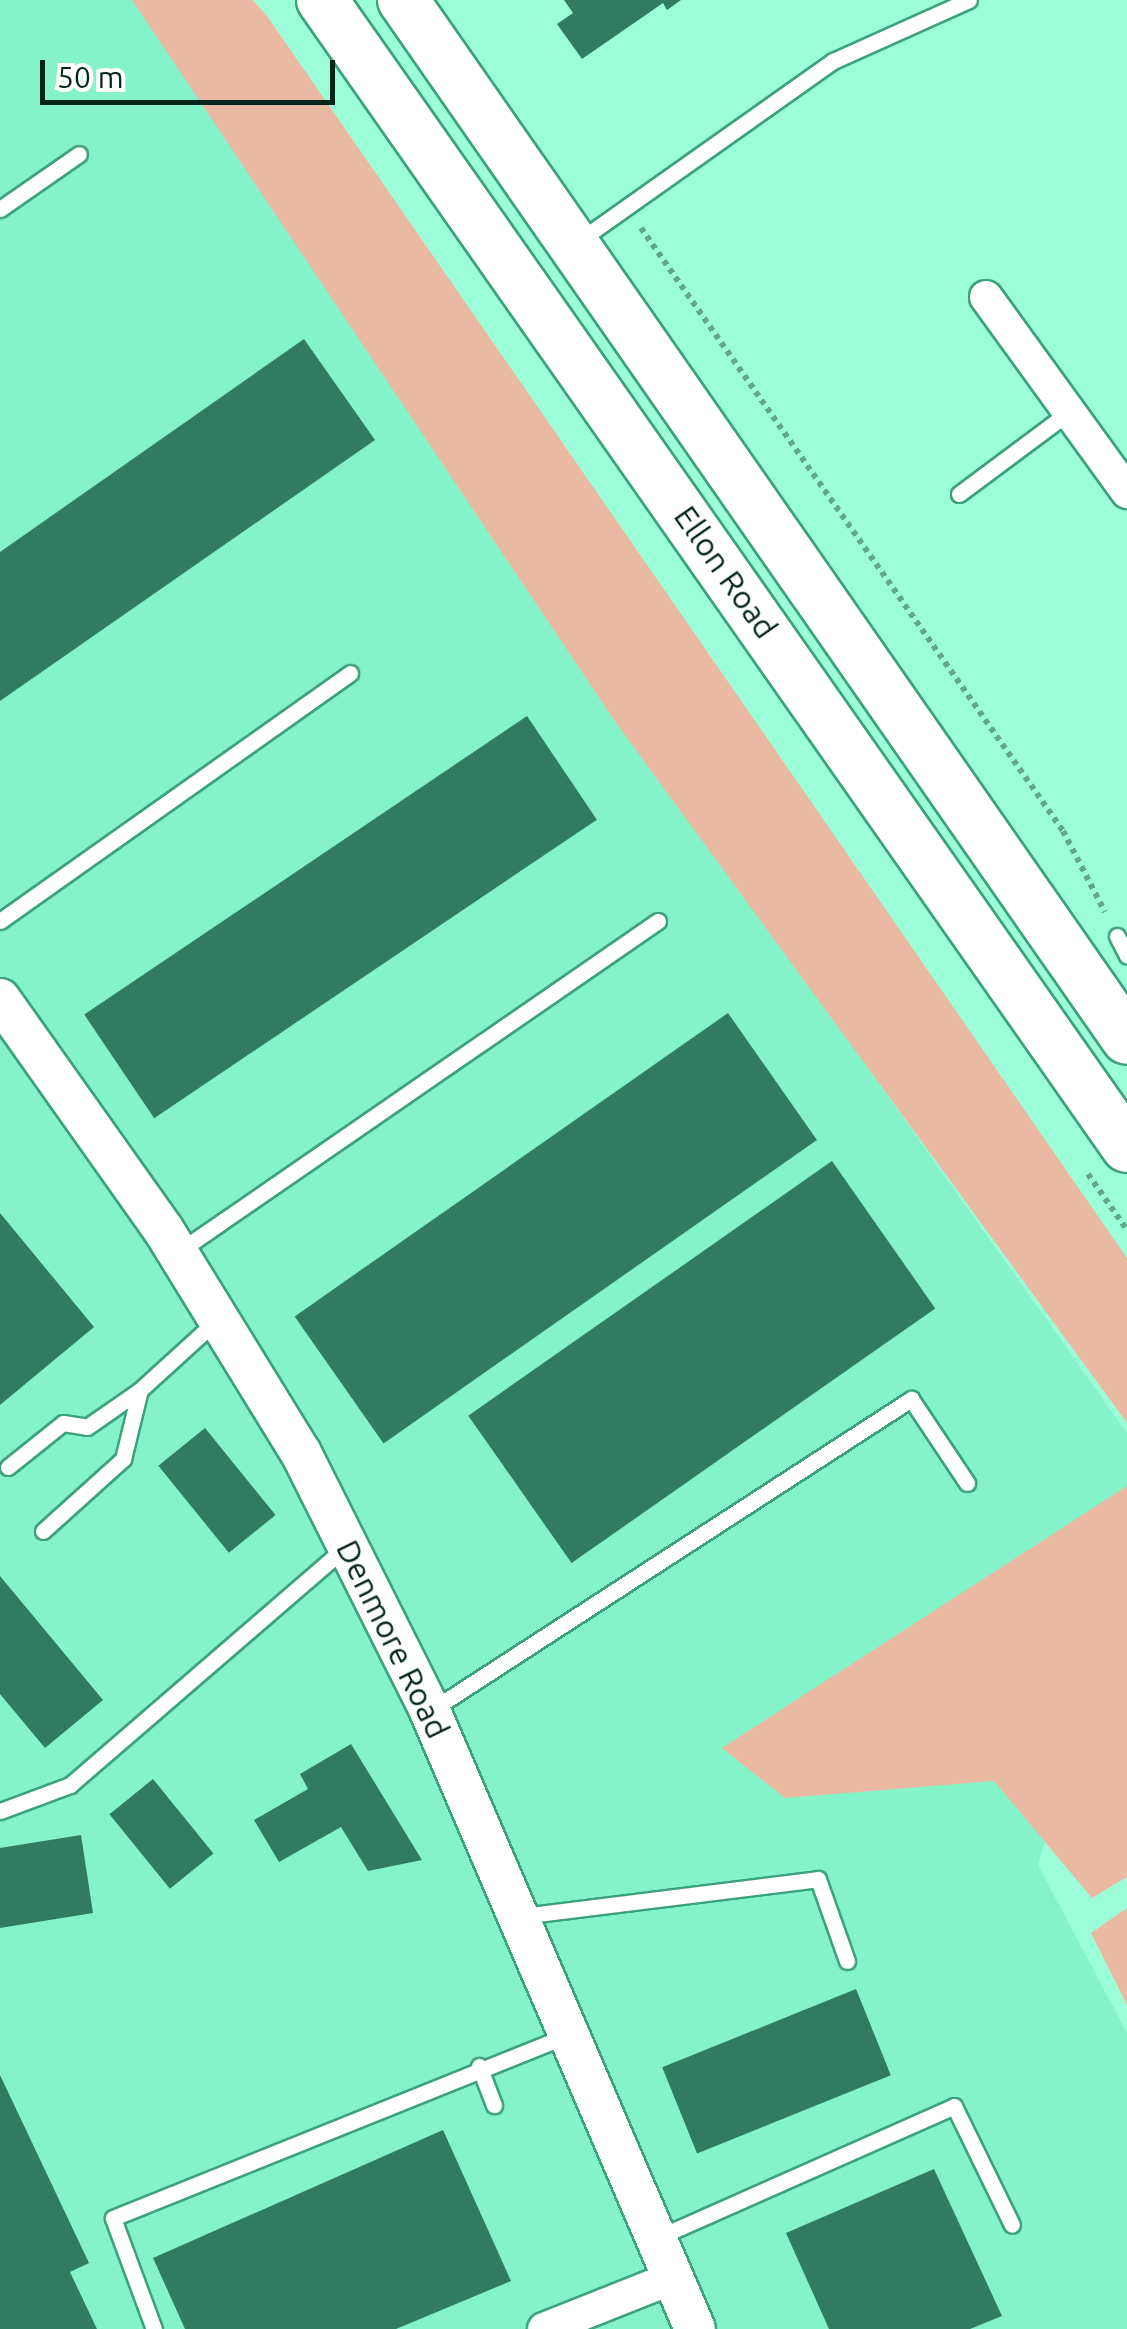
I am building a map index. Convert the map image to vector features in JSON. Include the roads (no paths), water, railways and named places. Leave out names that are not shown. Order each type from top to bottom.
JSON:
[{"type":"main road","name":"Ellon Road","points":[[322,0],[1127,1147]]},
{"type":"main road","name":"Ellon Road","points":[[403,0],[1127,1039]]},
{"type":"street","points":[[986,297],[1127,492]]},
{"type":"street","name":"Denmore Road","points":[[0,999],[220,1317],[349,1544],[430,1711],[694,2329]]},
{"type":"street","points":[[544,2329],[672,2278]]},
{"type":"lane","points":[[573,246],[833,62],[969,0]]},
{"type":"lane","points":[[0,209],[79,154]]},
{"type":"lane","points":[[959,494],[1069,412]]},
{"type":"lane","points":[[0,921],[350,674]]},
{"type":"lane","points":[[178,1252],[658,921]]},
{"type":"lane","points":[[1117,936],[1127,956]]},
{"type":"lane","points":[[8,1467],[64,1423],[87,1427],[140,1390],[220,1317]]},
{"type":"lane","points":[[44,1531],[123,1459],[140,1390]]},
{"type":"lane","points":[[430,1711],[911,1398],[966,1483]]},
{"type":"lane","points":[[0,1811],[70,1784],[349,1544]]},
{"type":"lane","points":[[518,1917],[818,1879],[847,1961]]},
{"type":"lane","points":[[154,2329],[114,2218],[478,2066],[569,2036]]},
{"type":"lane","points":[[478,2066],[494,2105]]},
{"type":"lane","points":[[655,2238],[954,2106],[1012,2225]]}]
